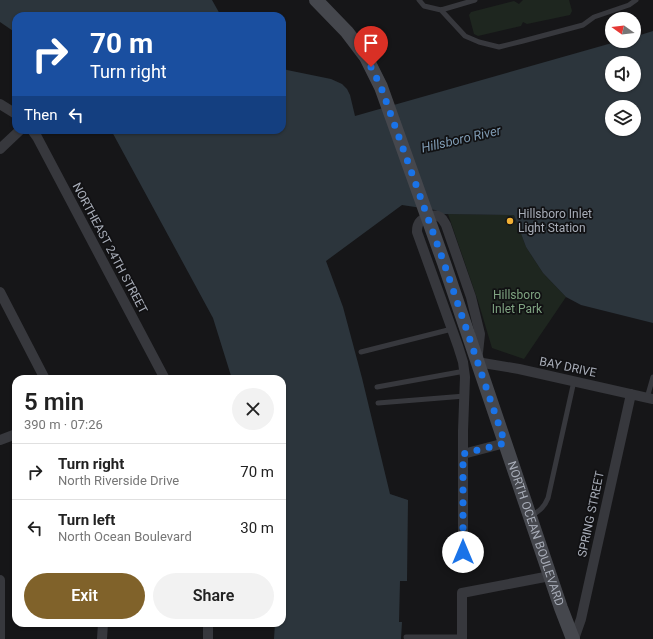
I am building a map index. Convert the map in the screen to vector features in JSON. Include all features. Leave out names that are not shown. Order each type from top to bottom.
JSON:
[{"type":"main road","name":"NORTH OCEAN BOULEVARD","points":[[316,0],[347,32],[366,57],[381,87],[444,263],[550,576],[573,639]]},
{"type":"street","points":[[0,104],[12,112]]},
{"type":"street","points":[[0,148],[16,134]]},
{"type":"street","name":"NORTHEAST 24TH STREET","points":[[35,134],[161,375]]},
{"type":"street","points":[[463,568],[465,372],[440,294],[417,232],[418,225],[421,221],[430,216],[439,216],[446,225],[471,297],[480,334],[477,362]]},
{"type":"street","points":[[0,292],[43,375]]},
{"type":"street","name":"BAY DRIVE","points":[[477,362],[519,369],[650,398]]},
{"type":"street","name":"SPRING STREET","points":[[573,639],[582,619],[631,394]]},
{"type":"street","points":[[0,440],[12,436]]},
{"type":"street","points":[[463,454],[505,443]]},
{"type":"street","points":[[462,638],[462,593],[550,576]]},
{"type":"street","points":[[0,581],[0,639]]},
{"type":"street","points":[[102,639],[103,627]]},
{"type":"street","points":[[208,627],[208,639]]},
{"type":"lane","points":[[419,0],[424,6],[441,10],[475,0]]},
{"type":"lane","points":[[441,10],[465,36],[479,42],[499,46],[583,25],[594,17],[629,5],[636,0]]},
{"type":"lane","points":[[361,352],[452,329]]},
{"type":"lane","points":[[377,387],[465,372]]},
{"type":"lane","points":[[650,398],[653,377]]},
{"type":"lane","points":[[530,516],[541,510],[548,498],[574,381]]},
{"type":"lane","points":[[378,403],[465,396]]},
{"type":"lane","points":[[406,637],[462,638]]},
{"type":"green space","points":[[523,0],[569,0],[572,11],[570,15],[527,24],[523,22],[521,26],[478,36],[474,34],[469,15],[471,12],[514,1],[519,4]]},
{"type":"green space","name":"Hillsboro Inlet Park","points":[[448,214],[514,215],[526,247],[543,273],[566,297],[524,359],[492,348],[478,301]]},
{"type":"water","points":[[0,0],[212,0],[219,12],[12,12],[12,30],[0,22]]},
{"type":"water","name":"Hillsboro River","points":[[653,31],[653,323],[581,305],[566,297],[543,273],[526,247],[514,215],[443,214],[435,210],[402,205],[326,261],[343,307],[390,494],[408,500],[407,581],[400,581],[399,622],[402,622],[401,639],[274,639],[275,627],[286,627],[286,375],[231,375],[213,318],[113,134],[286,134],[286,70],[331,79],[342,84],[350,95],[355,116],[605,45],[605,48],[641,48],[641,35]]},
{"type":"place","name":"Hillsboro Inlet Light Station","points":[[510,221]]},
{"type":"route","points":[[371,67],[381,87],[444,263],[505,443],[463,454],[463,552]]}]
